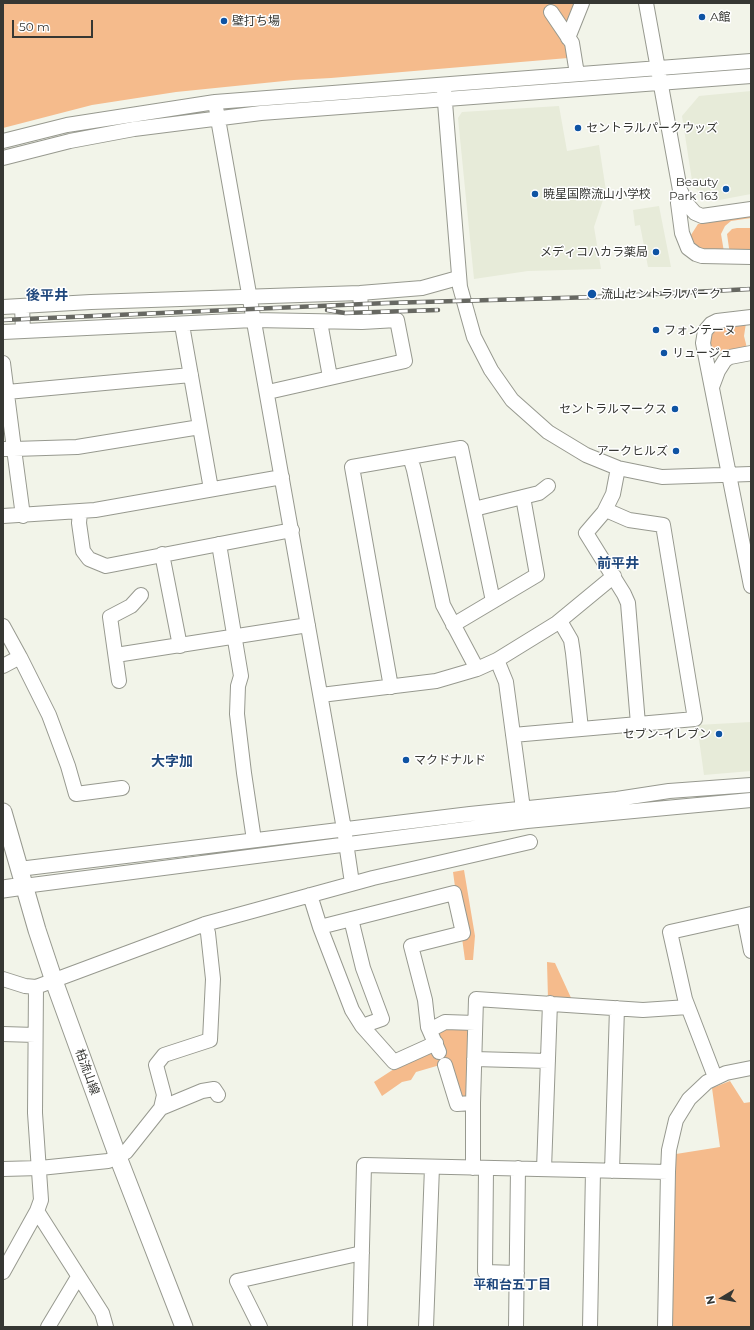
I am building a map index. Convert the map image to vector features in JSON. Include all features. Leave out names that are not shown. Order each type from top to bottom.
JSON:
[{"type":"main road","name":"柏流山線","points":[[3,812],[11,870],[24,886],[54,981],[118,1156],[184,1327]]},
{"type":"main road","points":[[3,889],[24,886]]},
{"type":"street","points":[[568,38],[582,3]]},
{"type":"street","points":[[646,3],[662,83],[680,190],[678,204],[684,241],[696,254],[751,258]]},
{"type":"street","points":[[551,12],[572,44],[577,74]]},
{"type":"street","points":[[3,141],[67,125],[215,102],[751,61]]},
{"type":"street","points":[[3,158],[70,141],[217,118],[268,112],[751,76]]},
{"type":"street","points":[[443,84],[458,278],[474,337],[491,370],[512,400],[548,432],[586,455],[618,468],[662,477],[751,474]]},
{"type":"street","points":[[215,102],[268,392],[344,829],[352,883]]},
{"type":"street","points":[[680,190],[690,209],[698,215],[708,217],[751,209]]},
{"type":"street","points":[[684,241],[698,215]]},
{"type":"street","points":[[3,308],[250,296],[360,293],[422,288],[458,278]]},
{"type":"street","points":[[360,293],[362,322]]},
{"type":"street","points":[[22,306],[23,331]]},
{"type":"street","points":[[751,317],[717,321],[711,324],[704,336],[704,350],[751,586]]},
{"type":"street","points":[[3,332],[182,325],[254,320],[287,319],[320,322],[362,322],[397,320],[405,361],[268,392]]},
{"type":"street","points":[[320,322],[330,377]]},
{"type":"street","points":[[182,325],[212,489]]},
{"type":"street","points":[[704,350],[730,357],[751,353]]},
{"type":"street","points":[[712,388],[721,364],[730,357]]},
{"type":"street","points":[[3,363],[7,392],[8,449],[23,516]]},
{"type":"street","points":[[7,392],[191,375]]},
{"type":"street","points":[[8,449],[78,447],[200,427]]},
{"type":"street","points":[[391,687],[352,467],[461,448],[492,601]]},
{"type":"street","points":[[410,457],[443,606],[477,669]]},
{"type":"street","points":[[618,468],[613,494],[606,510],[586,533],[624,594],[630,613],[638,724]]},
{"type":"street","points":[[3,516],[80,512],[282,477]]},
{"type":"street","points":[[474,509],[539,493],[548,486]]},
{"type":"street","points":[[453,625],[537,575],[523,497]]},
{"type":"street","points":[[513,735],[695,719],[663,525],[629,520],[606,510]]},
{"type":"street","points":[[80,512],[80,540],[83,551],[88,559],[106,566],[113,566],[162,554],[292,530]]},
{"type":"street","points":[[219,544],[241,676],[238,714],[239,732],[254,840]]},
{"type":"street","points":[[162,554],[180,646]]},
{"type":"street","points":[[321,696],[436,681],[477,669],[497,660],[560,621],[614,576]]},
{"type":"street","points":[[119,681],[110,617],[131,606],[141,595]]},
{"type":"street","points":[[560,621],[571,640],[581,729]]},
{"type":"street","points":[[116,655],[234,638],[308,625]]},
{"type":"street","points":[[3,626],[49,715],[68,766],[76,794],[122,788]]},
{"type":"street","points":[[3,666],[20,657]]},
{"type":"street","points":[[497,660],[506,682],[523,809]]},
{"type":"street","points":[[11,870],[344,829],[617,799],[669,791],[751,785]]},
{"type":"street","points":[[24,886],[527,821],[751,800]]},
{"type":"street","points":[[3,979],[25,986],[36,987],[205,924],[352,883],[530,842]]},
{"type":"street","points":[[320,927],[454,893],[463,933],[411,946],[435,1042]]},
{"type":"street","points":[[310,895],[345,995],[362,1026],[394,1062],[435,1042],[445,1022],[475,1023]]},
{"type":"street","points":[[715,1077],[688,1007],[670,932],[747,915],[751,951]]},
{"type":"street","points":[[351,919],[363,968],[382,1019],[362,1026]]},
{"type":"street","points":[[3,1169],[40,1168],[108,1161],[126,1152],[161,1108],[164,1095],[156,1065],[164,1056],[210,1040],[213,979],[208,933],[205,924]]},
{"type":"street","points":[[3,1272],[37,1211],[41,1200],[40,1168],[35,1113],[36,987]]},
{"type":"street","points":[[517,1273],[485,1272],[480,1168],[473,1103],[476,999],[643,1010],[688,1007]]},
{"type":"street","points":[[544,1169],[550,1003]]},
{"type":"street","points":[[612,1171],[617,1008]]},
{"type":"street","points":[[3,1034],[35,1035]]},
{"type":"street","points":[[474,1059],[548,1061]]},
{"type":"street","points":[[445,1065],[457,1104],[473,1103]]},
{"type":"street","points":[[665,1327],[669,1150],[676,1120],[689,1099],[699,1088],[715,1077],[751,1068]]},
{"type":"street","points":[[161,1108],[202,1091],[214,1089],[218,1095]]},
{"type":"street","points":[[360,1327],[364,1165],[668,1172]]},
{"type":"street","points":[[426,1327],[432,1167]]},
{"type":"street","points":[[516,1327],[518,1168]]},
{"type":"street","points":[[590,1327],[593,1171]]},
{"type":"street","points":[[37,1211],[102,1313],[106,1327]]},
{"type":"street","points":[[260,1327],[237,1281],[362,1253]]},
{"type":"street","points":[[48,1327],[78,1277]]},
{"type":"shaded area","points":[[3,3],[578,3],[568,58],[294,80],[176,92],[92,105],[3,128]]},
{"type":"shaded area","points":[[751,91],[751,194],[714,201],[693,187],[682,116],[699,96]]},
{"type":"shaded area","name":"暁星国際流山小学校","points":[[559,106],[567,151],[599,145],[606,191],[594,227],[601,269],[528,271],[474,279],[458,118],[462,112]]},
{"type":"shaded area","points":[[659,206],[671,267],[648,267],[640,225],[635,226],[633,210]]},
{"type":"shaded area","points":[[751,214],[751,218],[731,221],[725,226],[721,234],[724,252],[700,248],[692,242],[691,235],[698,224]]},
{"type":"shaded area","points":[[751,228],[751,252],[730,250],[727,234],[732,229]]},
{"type":"shaded area","points":[[746,323],[744,336],[747,348],[726,352],[710,349],[711,335],[714,331],[727,325]]},
{"type":"shaded area","points":[[751,722],[751,771],[704,775],[697,725]]},
{"type":"shaded area","points":[[464,870],[475,936],[473,960],[465,960],[453,872]]},
{"type":"shaded area","points":[[547,962],[555,963],[572,1000],[548,999]]},
{"type":"shaded area","points":[[445,1026],[470,1030],[469,1098],[460,1101],[440,1065],[416,1072],[411,1080],[402,1082],[382,1096],[374,1082],[394,1069]]},
{"type":"shaded area","points":[[730,1081],[744,1103],[751,1102],[751,1327],[671,1327],[676,1154],[720,1147],[712,1088]]},
{"type":"railway","points":[[3,320],[387,303],[596,297],[751,289]]},
{"type":"railway","points":[[327,310],[345,313],[438,310]]},
{"type":"place","name":"A館","points":[[702,17]]},
{"type":"place","name":"壁打ち場","points":[[224,21]]},
{"type":"place","name":"セントラルパークウッズ","points":[[578,128]]},
{"type":"place","name":"Beauty Park 163","points":[[726,189]]},
{"type":"place","name":"暁星国際流山小学校","points":[[535,194]]},
{"type":"place","name":"メディコハカラ薬局","points":[[656,252]]},
{"type":"place","name":"流山セントラルパーク","points":[[592,294]]},
{"type":"place","name":"フォンテーヌ","points":[[656,330]]},
{"type":"place","name":"リュージュ","points":[[664,353]]},
{"type":"place","name":"セントラルマークス","points":[[675,409]]},
{"type":"place","name":"アークヒルズ","points":[[676,451]]},
{"type":"place","name":"セブン-イレブン","points":[[719,734]]},
{"type":"place","name":"マクドナルド","points":[[406,760]]},
{"type":"district","name":"後平井","points":[[47,296]]},
{"type":"district","name":"前平井","points":[[618,564]]},
{"type":"district","name":"大字加","points":[[172,762]]},
{"type":"district","name":"平和台五丁目","points":[[512,1285]]}]
